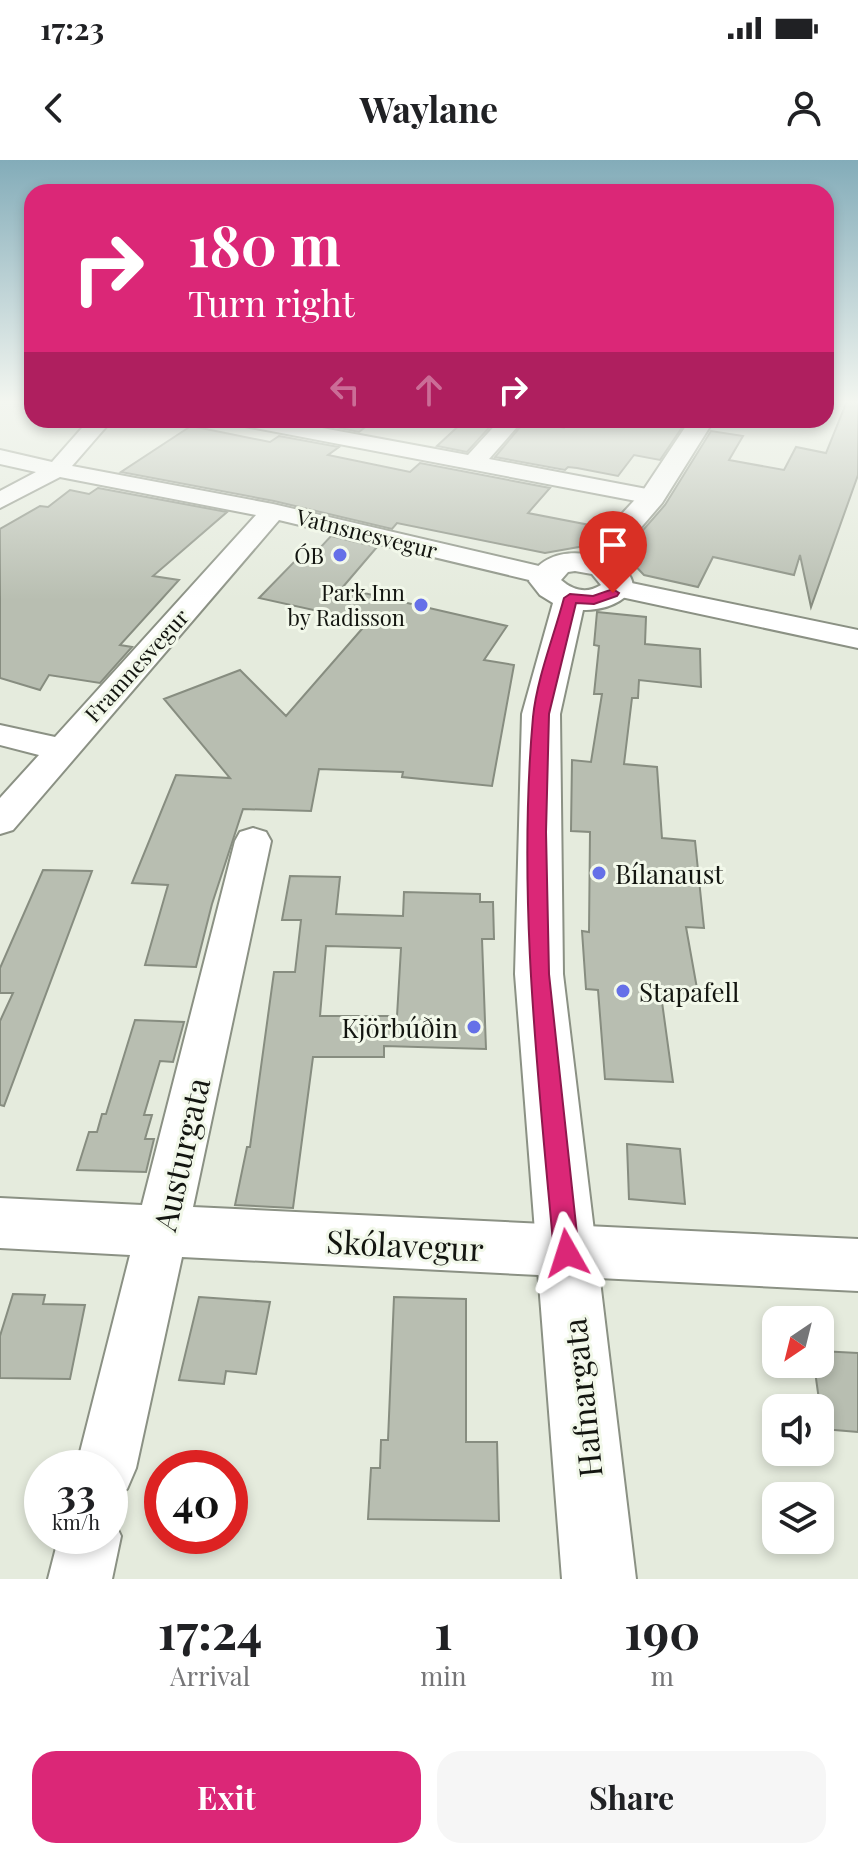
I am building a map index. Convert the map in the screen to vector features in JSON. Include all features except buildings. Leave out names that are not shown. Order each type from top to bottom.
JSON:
[{"type":"street","name":"Vatnsnesvegur","points":[[45,467],[273,511],[570,580]]},
{"type":"street","points":[[0,501],[59,467]]},
{"type":"street","points":[[490,467],[652,497]]},
{"type":"street","name":"Hafnargata","points":[[599,1579],[539,974],[541,714],[570,580],[652,497],[671,467]]},
{"type":"street","name":"Framnesvegur","points":[[0,821],[273,511]]},
{"type":"street","points":[[570,580],[614,574],[617,588],[858,639]]},
{"type":"street","points":[[0,735],[61,749]]},
{"type":"street","name":"Austurgata","points":[[110,1450],[253,841]]},
{"type":"street","name":"Skólavegur","points":[[0,1223],[858,1265]]},
{"type":"street","points":[[80,1579],[86,1554]]},
{"type":"place","name":"ÓB","points":[[340,555]]},
{"type":"place","name":"Park Inn by Radisson","points":[[421,605]]},
{"type":"place","name":"Bílanaust","points":[[599,873]]},
{"type":"place","name":"Stapafell","points":[[623,991]]},
{"type":"place","name":"Kjörbúðin","points":[[474,1027]]},
{"type":"route","points":[[567,1253],[539,974],[541,714],[570,598],[594,600],[613,593]]}]
